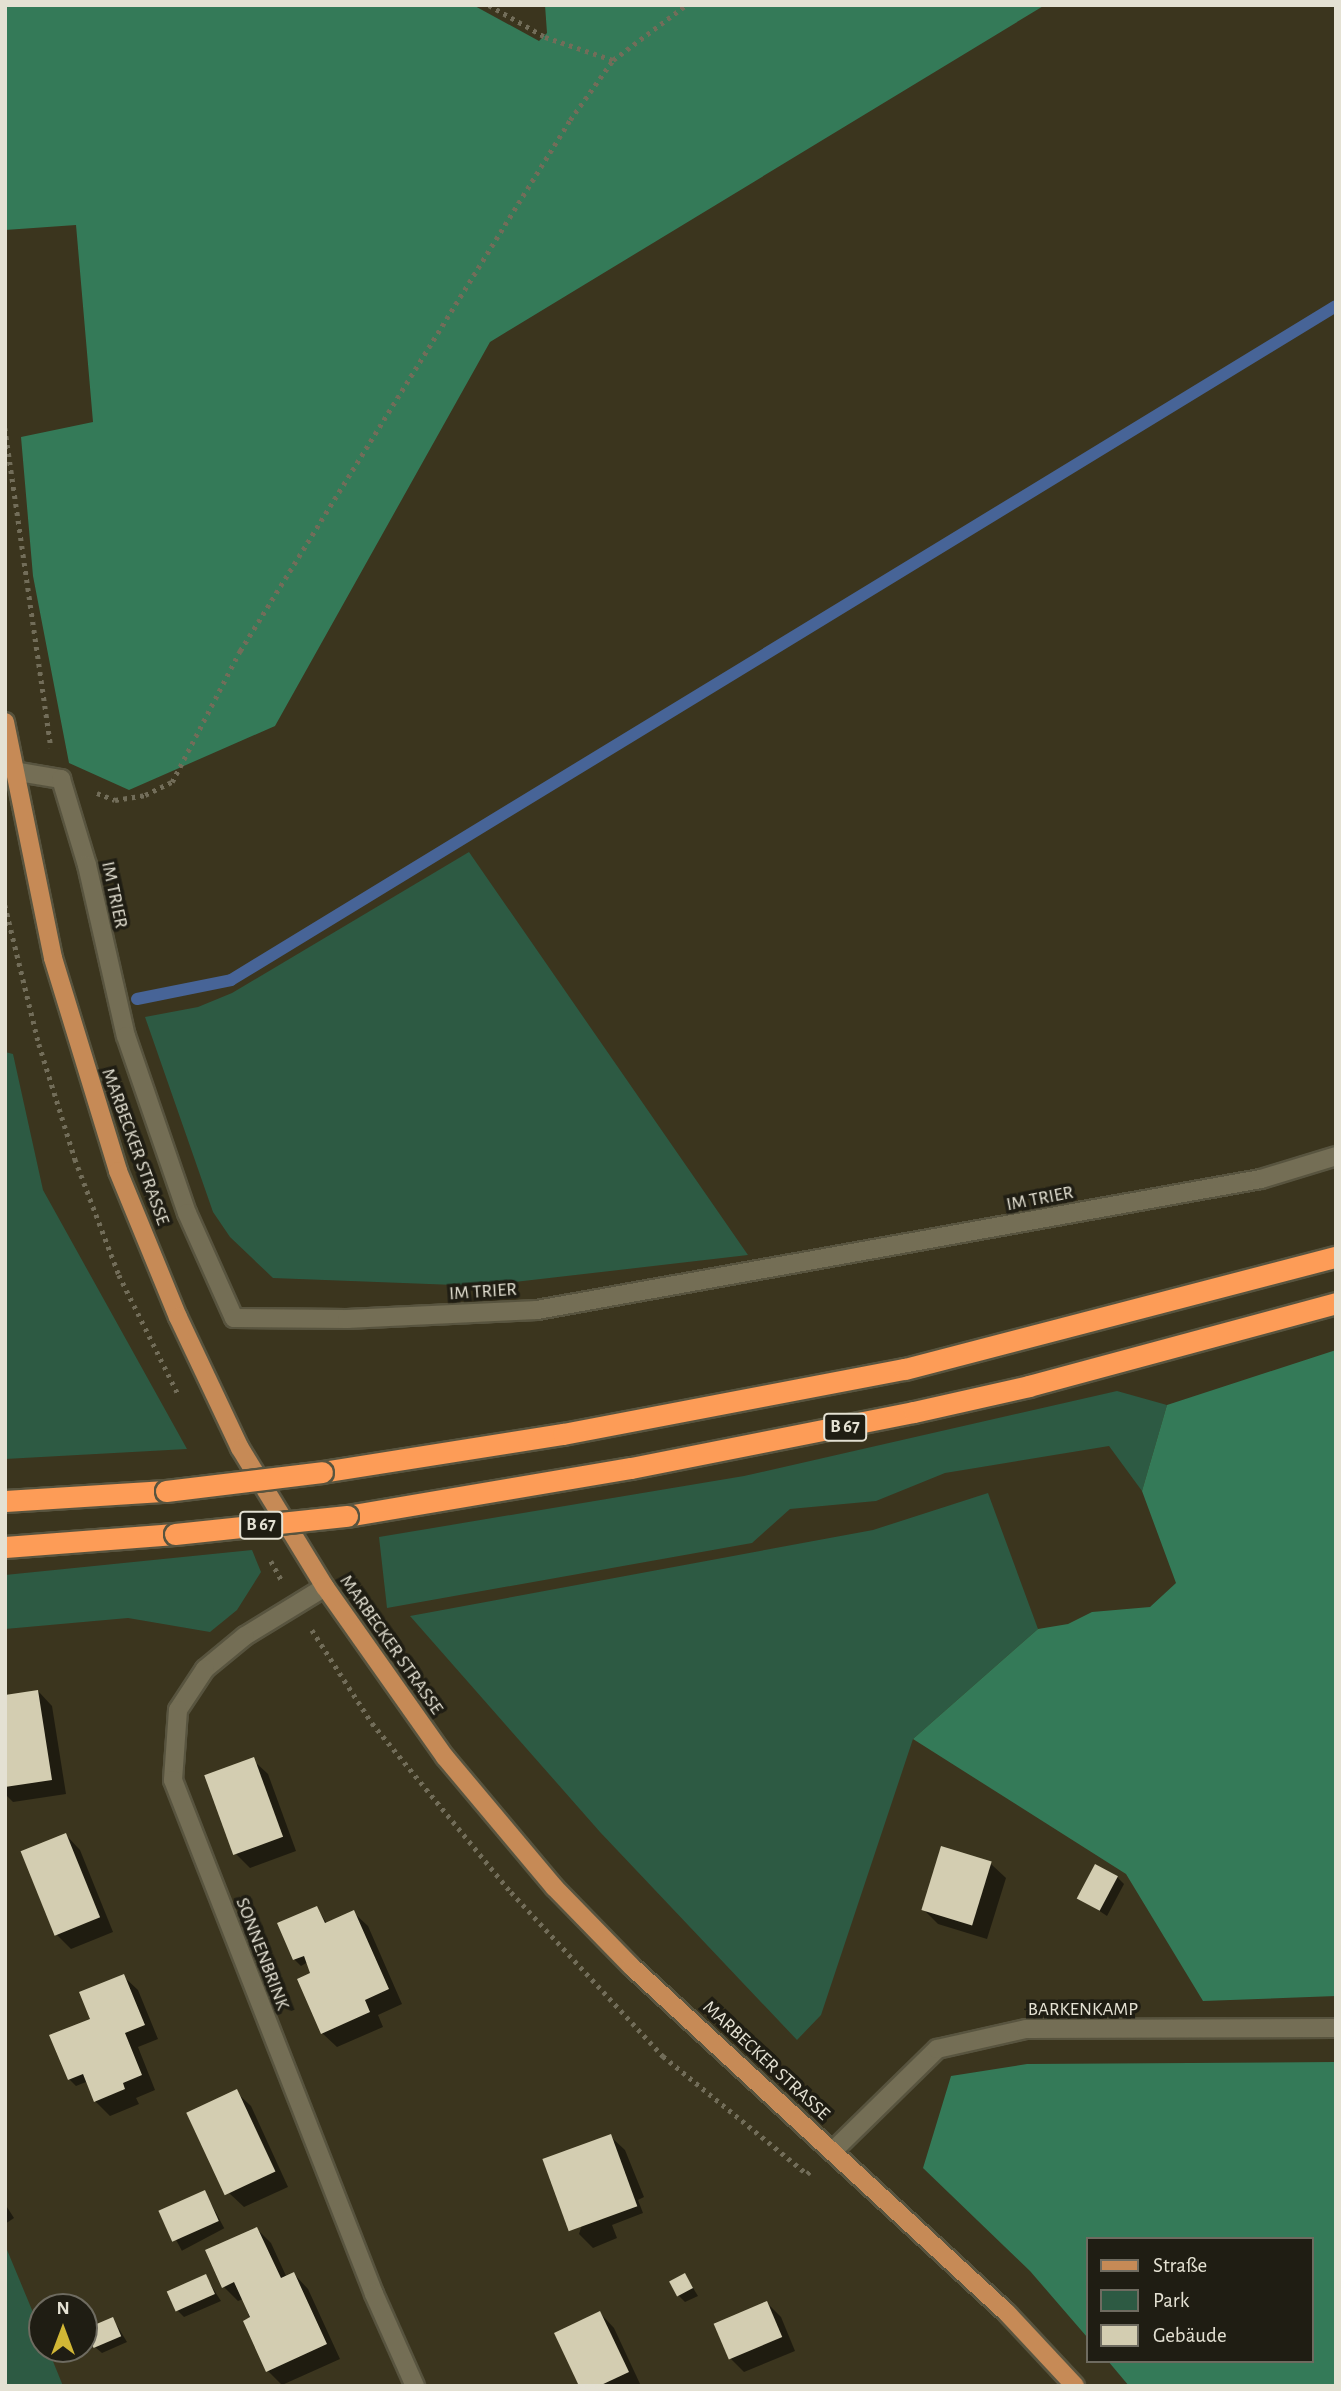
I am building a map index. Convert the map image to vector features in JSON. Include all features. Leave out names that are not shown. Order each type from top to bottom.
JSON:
[{"type":"highway","name":"B 67","points":[[5,1501],[166,1491],[322,1472],[563,1434],[905,1369],[1336,1257]]},
{"type":"highway","name":"B 67","points":[[5,1547],[175,1534],[347,1516],[631,1468],[902,1415],[1042,1383],[1336,1303]]},
{"type":"main road","name":"MARBECKER STRASSE","points":[[5,722],[53,958],[118,1171],[178,1317],[240,1448],[324,1587],[445,1758],[554,1887],[631,1966],[1007,2313],[1075,2386]]},
{"type":"street","points":[[13,771],[61,779]]},
{"type":"street","name":"IM TRIER","points":[[61,779],[87,865],[126,1036],[187,1213],[234,1318],[361,1319],[537,1310],[1261,1179],[1336,1156]]},
{"type":"street","name":"SONNENBRINK","points":[[324,1587],[245,1636],[205,1669],[178,1710],[173,1780],[364,2268],[415,2386]]},
{"type":"street","name":"BARKENKAMP","points":[[833,2151],[937,2049],[1026,2029],[1336,2028]]},
{"type":"path","points":[[489,5],[545,37],[613,60]]},
{"type":"path","points":[[5,428],[49,743],[61,779],[116,800],[145,795],[172,782],[240,651],[544,160],[613,60],[686,5]]},
{"type":"green space","points":[[5,5],[473,5],[539,41],[547,33],[545,5],[1045,5],[490,342],[275,726],[129,790],[69,763],[33,576],[21,437],[93,422],[76,225],[5,230]]},
{"type":"green space","points":[[469,852],[748,1255],[481,1286],[273,1278],[230,1237],[213,1212],[145,1017],[198,1007],[232,993]]},
{"type":"green space","points":[[5,1052],[13,1054],[43,1190],[187,1449],[5,1459]]},
{"type":"green space","points":[[1336,1350],[1336,1996],[1203,2001],[1126,1874],[913,1739],[1038,1629],[1068,1624],[1092,1612],[1150,1607],[1176,1583],[1142,1491],[1167,1405]]},
{"type":"green space","points":[[1117,1391],[1167,1405],[1142,1491],[1109,1446],[945,1473],[876,1501],[790,1509],[752,1543],[387,1608],[379,1537],[744,1476]]},
{"type":"green space","points":[[988,1493],[1038,1629],[913,1739],[821,2015],[797,2040],[600,1832],[410,1616],[873,1530]]},
{"type":"green space","points":[[252,1550],[261,1572],[237,1610],[210,1632],[128,1618],[5,1629],[5,1575]]},
{"type":"green space","points":[[1336,2062],[1336,2386],[1129,2386],[1110,2363],[1313,2363],[1313,2237],[1086,2237],[1086,2336],[1030,2271],[923,2168],[951,2076],[1027,2064]]},
{"type":"green space","points":[[5,2245],[28,2300],[28,2363],[54,2363],[63,2386],[5,2386]]},
{"type":"building","points":[[38,1690],[52,1780],[5,1787],[5,1695]]},
{"type":"building","points":[[254,1757],[283,1837],[233,1855],[204,1775]]},
{"type":"building","points":[[66,1833],[100,1917],[55,1936],[21,1851]]},
{"type":"building","points":[[941,1846],[992,1861],[972,1926],[921,1910]]},
{"type":"building","points":[[1095,1864],[1118,1876],[1100,1911],[1077,1898]]},
{"type":"building","points":[[317,1906],[325,1923],[354,1910],[389,1989],[365,2000],[370,2012],[321,2034],[297,1979],[310,1973],[304,1956],[293,1960],[277,1923]]},
{"type":"building","points":[[124,1974],[145,2025],[125,2033],[142,2075],[123,2083],[125,2089],[94,2102],[83,2074],[68,2080],[49,2035],[90,2019],[79,1992]]},
{"type":"building","points":[[237,2089],[275,2171],[225,2195],[186,2113]]},
{"type":"building","points":[[611,2134],[637,2206],[569,2231],[542,2159]]},
{"type":"building","points":[[205,2190],[219,2221],[172,2242],[158,2211]]},
{"type":"building","points":[[257,2227],[281,2278],[294,2272],[327,2344],[266,2372],[243,2321],[250,2317],[234,2282],[222,2288],[205,2250]]},
{"type":"building","points":[[685,2273],[693,2288],[677,2296],[669,2281]]},
{"type":"building","points":[[206,2274],[215,2294],[176,2312],[167,2291]]},
{"type":"building","points":[[767,2301],[782,2337],[729,2360],[714,2324]]},
{"type":"building","points":[[600,2311],[629,2372],[599,2386],[579,2386],[554,2333]]},
{"type":"building","points":[[113,2317],[121,2336],[98,2346],[98,2323]]},
{"type":"waterway","points":[[137,999],[231,980],[1336,306]]}]
